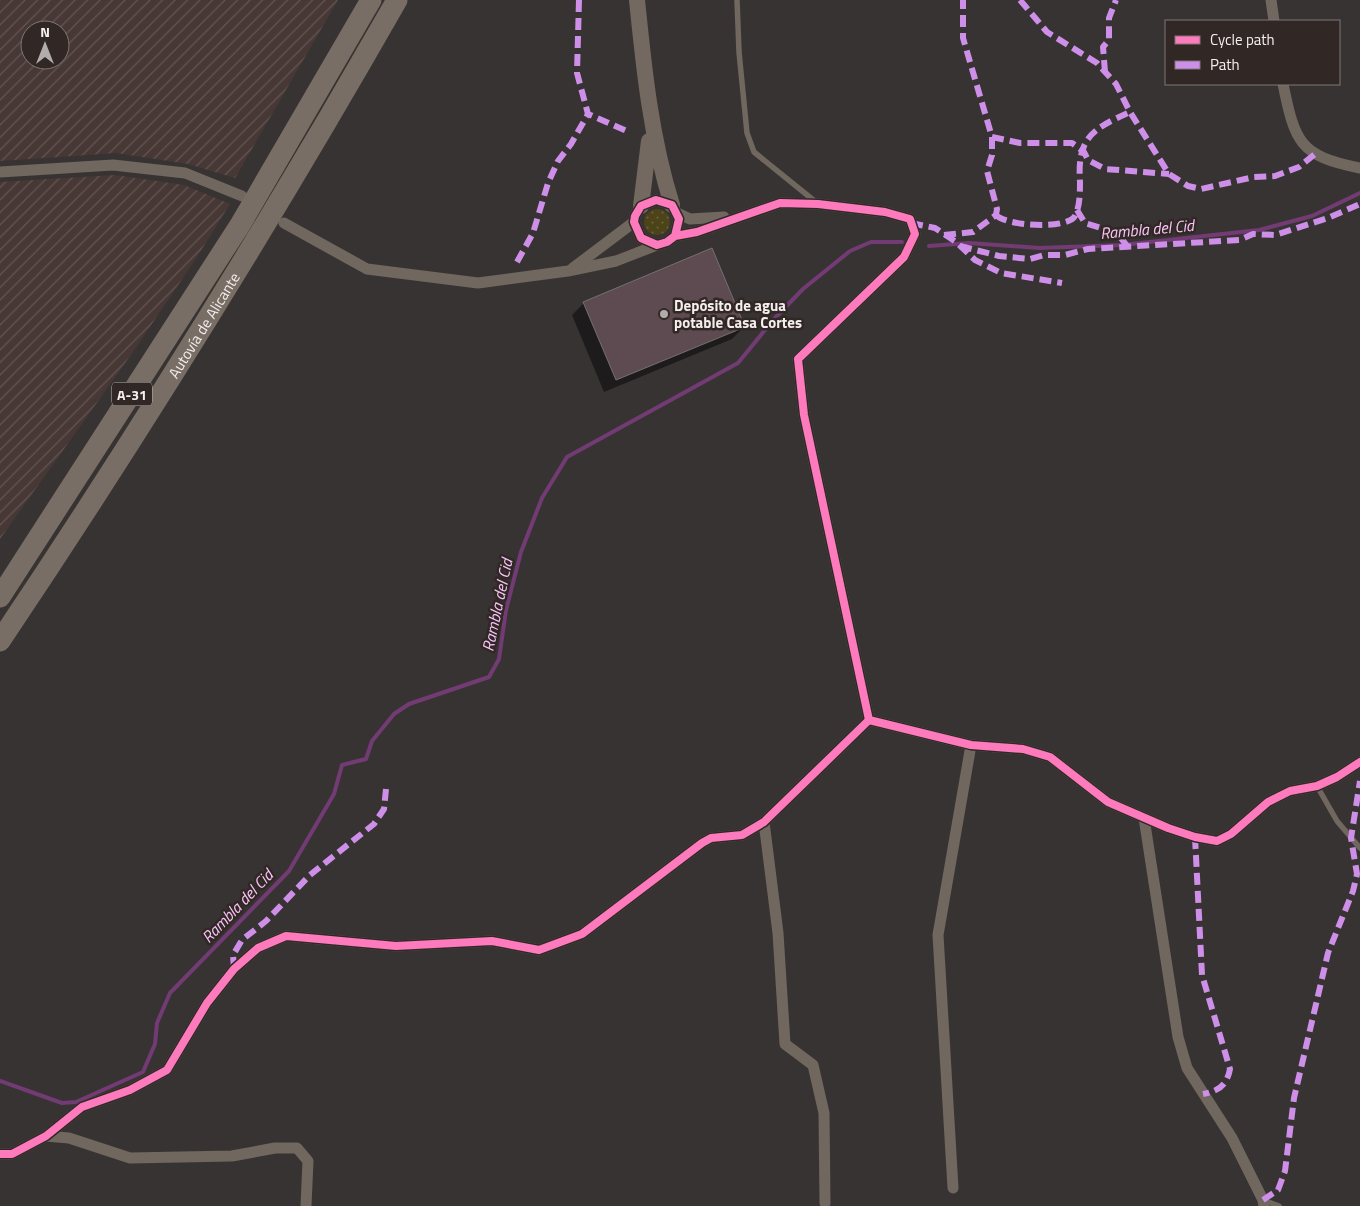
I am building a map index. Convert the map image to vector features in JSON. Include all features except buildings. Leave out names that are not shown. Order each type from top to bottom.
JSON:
[{"type":"highway","points":[[337,60],[340,32],[359,0]]},
{"type":"highway","name":"Autovía de Alicante","points":[[0,597],[240,225],[371,0]]},
{"type":"highway","name":"Autovía de Alicante","points":[[0,642],[92,503],[222,298],[320,136],[397,0]]},
{"type":"street","points":[[284,223],[367,269],[478,282],[568,271],[616,261],[667,242],[674,236],[679,225],[660,169],[649,114],[637,0]]},
{"type":"street","points":[[1271,0],[1274,20]]},
{"type":"street","points":[[1283,85],[1292,125],[1302,145],[1315,154],[1337,164],[1360,168]]},
{"type":"street","points":[[649,114],[649,151],[641,206],[634,222],[641,238],[657,245]]},
{"type":"street","points":[[0,172],[113,164],[185,173],[242,196]]},
{"type":"street","points":[[641,206],[656,200],[690,219],[713,219],[780,203],[818,204],[885,212],[910,218],[915,234],[904,257],[798,359],[804,415],[869,720]]},
{"type":"street","points":[[674,236],[697,232],[748,212]]},
{"type":"street","points":[[568,271],[602,249],[634,222]]},
{"type":"street","points":[[869,720],[971,745],[1023,749],[1050,757],[1108,802],[1195,837],[1217,841],[1231,834],[1268,802],[1290,791],[1317,786],[1337,777],[1360,762]]},
{"type":"street","points":[[0,1154],[12,1154],[46,1136],[82,1107],[130,1090],[167,1070],[207,1004],[234,969],[258,948],[286,936],[396,946],[492,941],[540,950],[582,934],[702,843],[711,838],[742,835],[764,822],[869,720]]},
{"type":"street","points":[[953,1188],[938,935],[971,745]]},
{"type":"street","points":[[1144,818],[1178,1037],[1188,1068],[1232,1138],[1264,1203]]},
{"type":"street","points":[[764,822],[778,933],[785,1044],[813,1065],[824,1113],[825,1203]]},
{"type":"street","points":[[46,1136],[69,1138],[130,1158],[232,1156],[275,1148],[297,1148],[308,1161],[306,1206]]},
{"type":"lane","points":[[737,0],[740,61],[747,133],[754,152],[818,204]]},
{"type":"lane","points":[[1317,786],[1337,821],[1360,848]]},
{"type":"lane","points":[[1264,1203],[1279,1206]]},
{"type":"shaded area","points":[[0,0],[338,0],[235,178],[188,164],[116,153],[0,161]]},
{"type":"shaded area","points":[[115,175],[184,185],[230,204],[133,352],[0,539],[0,182]]},
{"type":"shaded area","points":[[657,209],[666,213],[670,222],[666,231],[657,235],[648,231],[644,222],[648,213]]},
{"type":"waterway","name":"Rambla del Cid","points":[[929,246],[969,243],[1039,248],[1122,245],[1259,230],[1312,216],[1360,193]]},
{"type":"waterway","name":"Rambla del Cid","points":[[0,1081],[62,1103],[76,1102],[143,1072],[155,1044],[157,1023],[170,993],[289,871],[334,794],[342,765],[366,759],[372,741],[394,714],[409,704],[489,677],[499,659],[506,610],[521,552],[542,498],[567,457],[738,363],[774,319],[803,289],[850,251],[871,242],[902,242]]},
{"type":"marked path","points":[[579,0],[577,73],[588,114],[629,132]]},
{"type":"marked path","points":[[944,235],[973,232],[996,215],[997,209],[987,171],[992,155],[992,137],[963,38],[963,0]]},
{"type":"marked path","points":[[1020,0],[1047,32],[1097,63],[1116,84],[1130,112],[1169,174],[1188,186],[1201,189],[1254,177],[1275,176],[1299,167],[1315,154]]},
{"type":"marked path","points":[[1105,72],[1103,47],[1109,40],[1109,18],[1116,0]]},
{"type":"marked path","points":[[996,215],[1011,222],[1036,225],[1049,225],[1070,220],[1075,216],[1079,203],[1081,155],[1084,145],[1097,130],[1130,112]]},
{"type":"marked path","points":[[517,262],[533,233],[548,183],[558,161],[571,144],[588,114]]},
{"type":"marked path","points":[[992,137],[1020,143],[1072,143],[1084,152],[1088,160],[1105,169],[1169,174]]},
{"type":"marked path","points":[[960,246],[999,256],[1030,259],[1044,255],[1065,255],[1088,249],[1239,240],[1253,234],[1275,235],[1328,218],[1360,204]]},
{"type":"marked path","points":[[1077,210],[1085,223],[1117,233],[1128,247]]},
{"type":"marked path","points":[[911,223],[935,228],[956,242],[975,260],[1001,273],[1062,283]]},
{"type":"marked path","points":[[1263,1200],[1278,1190],[1285,1171],[1294,1098],[1328,953],[1353,891],[1357,874],[1351,838],[1360,781]]},
{"type":"marked path","points":[[234,969],[233,955],[242,940],[266,921],[310,875],[374,824],[384,809],[386,789]]},
{"type":"marked path","points":[[1195,837],[1202,975],[1230,1069],[1227,1079],[1218,1089],[1203,1094]]},
{"type":"cycle path","points":[[675,236],[679,219],[672,205],[656,200],[641,206],[634,222],[641,238],[657,245],[667,242],[675,236],[697,232],[780,203],[818,204],[885,212],[910,219],[915,234],[904,257],[798,359],[804,415],[869,720],[971,745],[1023,749],[1050,757],[1108,802],[1168,828],[1195,837],[1217,841],[1231,834],[1268,802],[1290,791],[1317,786],[1337,777],[1360,762]]},
{"type":"cycle path","points":[[0,1154],[12,1154],[46,1136],[82,1107],[130,1090],[167,1070],[207,1003],[234,969],[258,948],[286,936],[396,946],[492,941],[539,950],[582,934],[702,843],[711,838],[742,835],[764,822],[869,720]]},
{"type":"place","name":"Depósito de agua potable Casa Cortes","points":[[664,314]]}]
